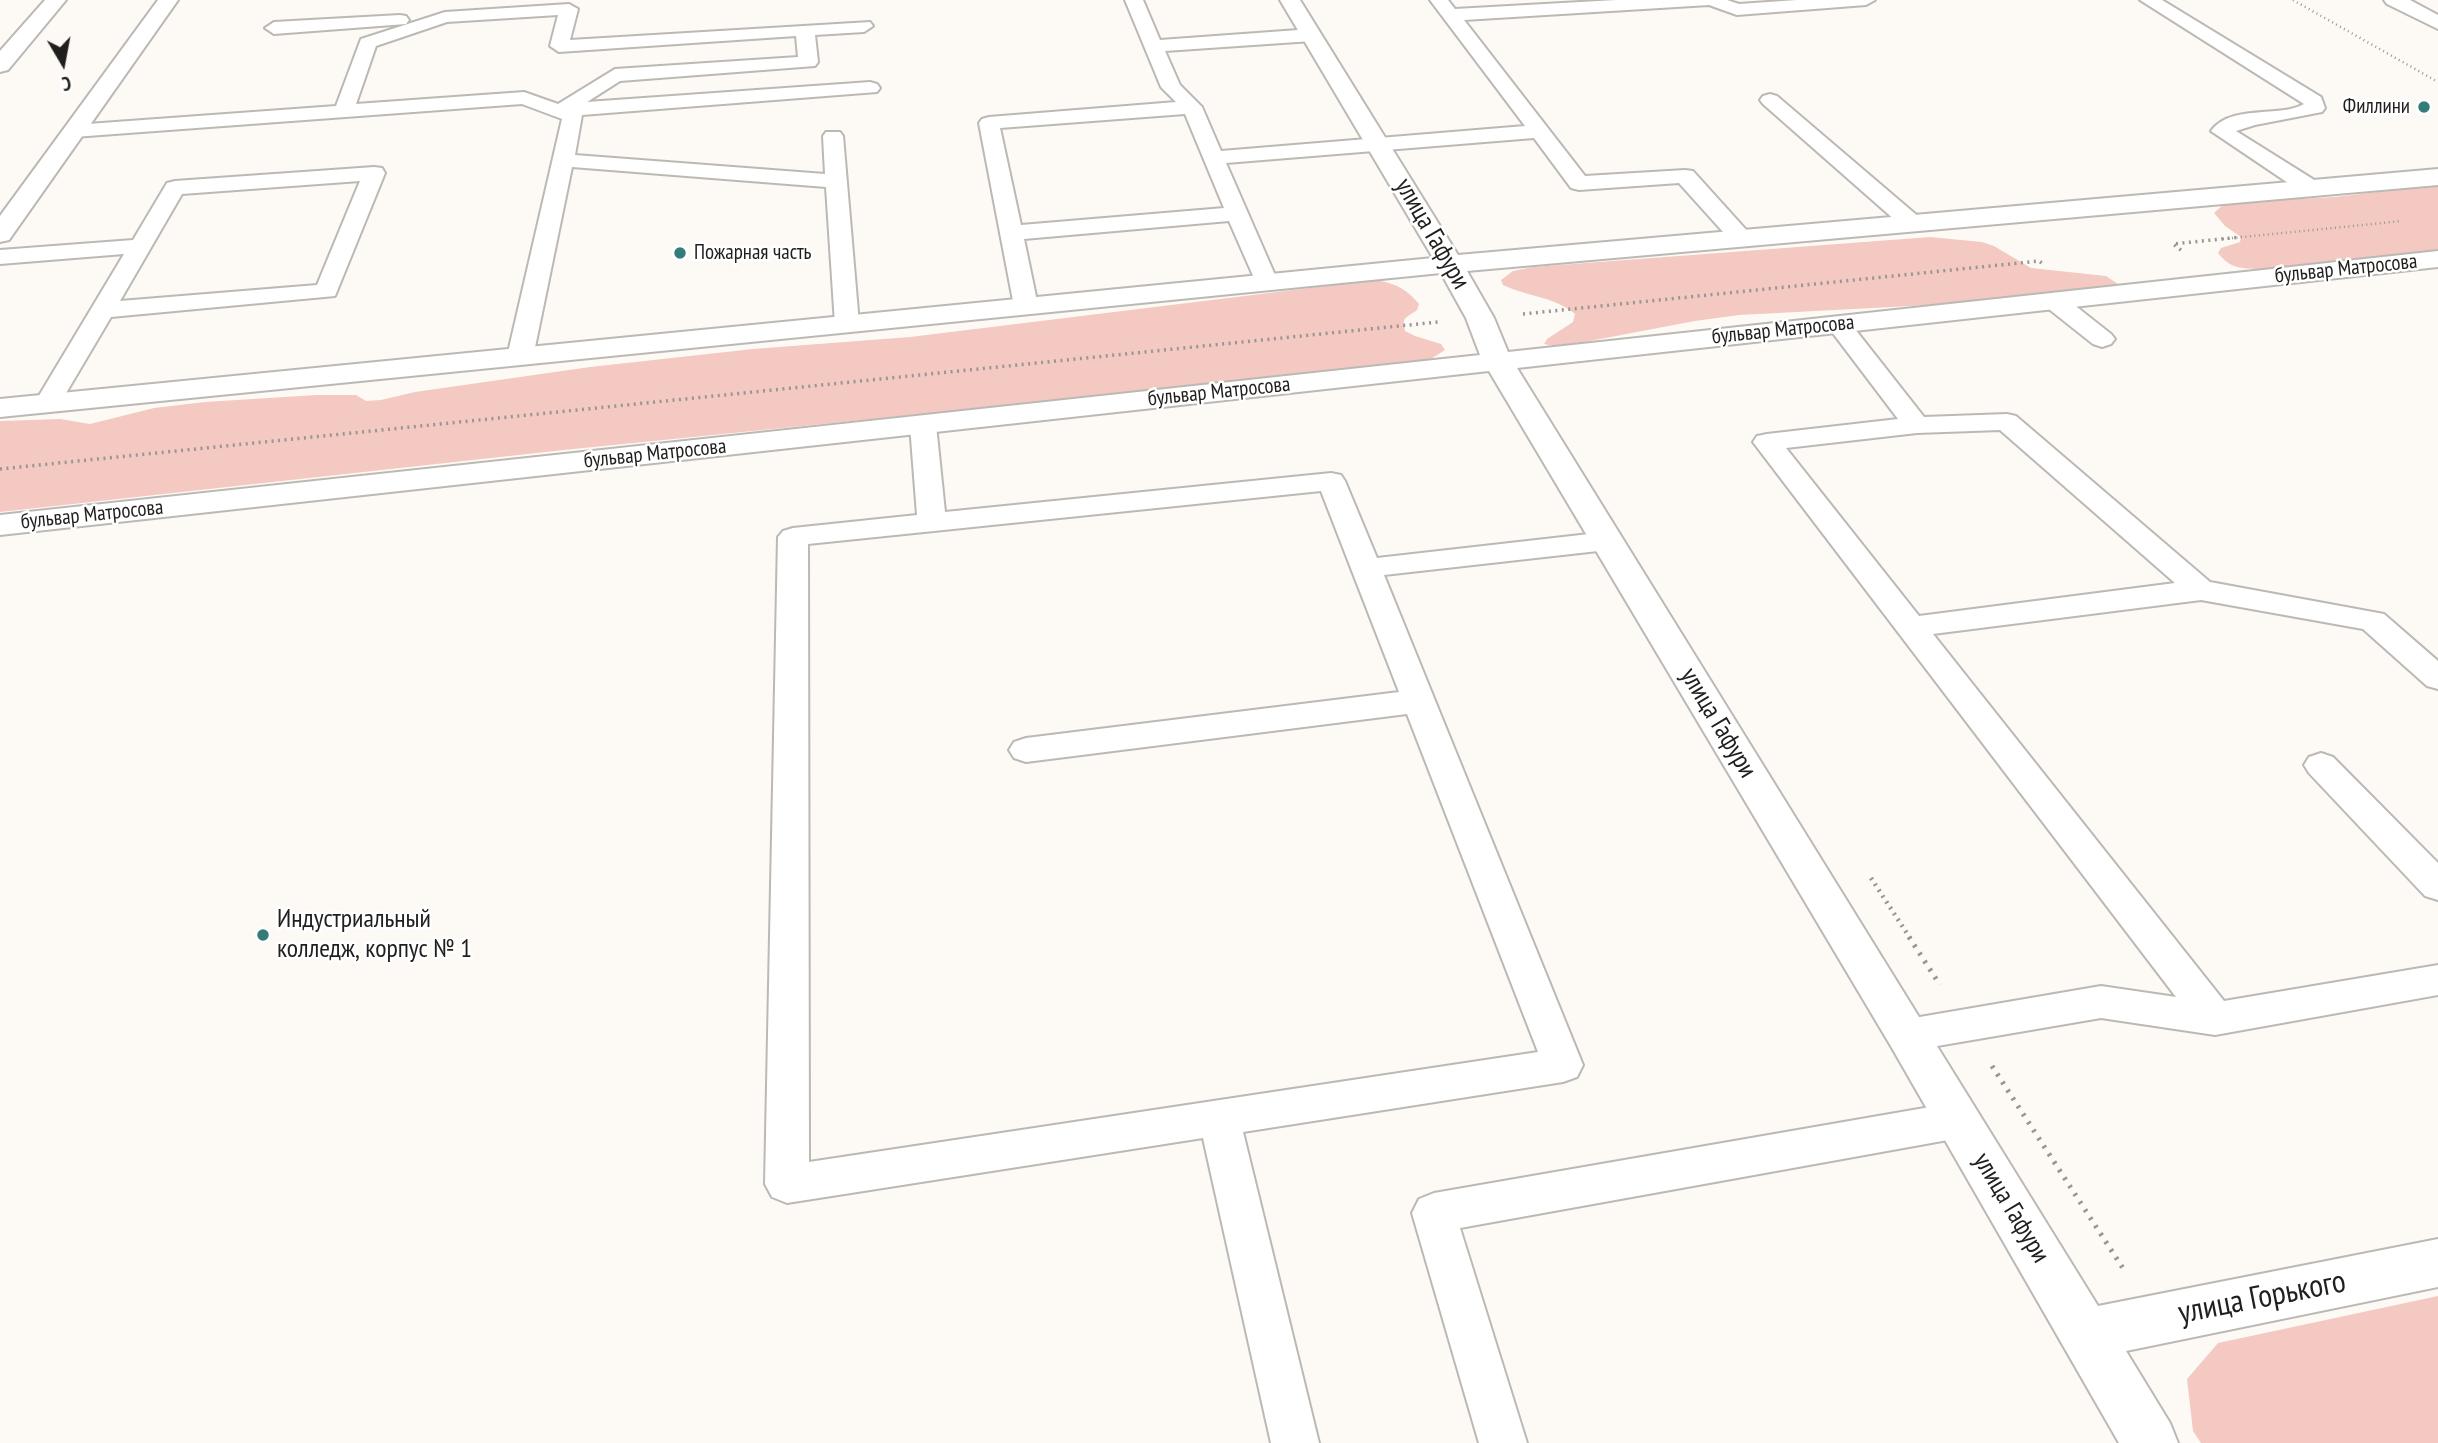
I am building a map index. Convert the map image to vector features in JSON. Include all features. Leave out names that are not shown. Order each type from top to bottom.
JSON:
[{"type":"street","points":[[3,58],[56,0]]},
{"type":"street","points":[[0,234],[168,0]]},
{"type":"street","name":"улица Гафури","points":[[1290,0],[1450,264],[1480,318],[1498,362],[1908,1035],[2150,1443]]},
{"type":"street","points":[[2394,0],[2438,23]]},
{"type":"street","points":[[0,408],[1450,264],[2438,177]]},
{"type":"street","name":"бульвар Матросова","points":[[0,526],[2438,259]]},
{"type":"street","name":"улица Горького","points":[[2087,1334],[2438,1263]]},
{"type":"lane","points":[[1134,0],[1171,87],[1192,107],[1266,282]]},
{"type":"lane","points":[[1445,8],[1710,0],[1737,10],[1866,0]]},
{"type":"lane","points":[[2149,0],[2314,101],[2315,108],[2304,112],[2260,118],[2231,125],[2221,131],[2311,188]]},
{"type":"lane","points":[[1445,8],[1579,183],[1685,176],[1741,238]]},
{"type":"lane","points":[[274,28],[569,9],[559,46],[864,26]]},
{"type":"lane","points":[[344,111],[368,43],[445,17]]},
{"type":"lane","points":[[561,110],[615,75],[808,62],[805,30]]},
{"type":"lane","points":[[1154,46],[1312,35]]},
{"type":"lane","points":[[561,110],[870,88]]},
{"type":"lane","points":[[74,131],[524,98],[573,116],[520,357]]},
{"type":"lane","points":[[1770,100],[1912,223]]},
{"type":"lane","points":[[1026,306],[989,123],[1192,107]]},
{"type":"lane","points":[[1214,158],[1539,131]]},
{"type":"lane","points":[[833,136],[846,324]]},
{"type":"lane","points":[[563,160],[836,181]]},
{"type":"lane","points":[[47,404],[141,246],[176,188],[374,173],[326,291],[103,310]]},
{"type":"lane","points":[[1011,233],[1237,214]]},
{"type":"lane","points":[[0,257],[141,246]]},
{"type":"lane","points":[[2054,301],[2102,339]]},
{"type":"lane","points":[[1838,324],[1917,425]]},
{"type":"lane","points":[[2201,590],[2007,422],[1917,425],[1767,442],[2215,1019]]},
{"type":"lane","points":[[923,425],[932,523]]},
{"type":"lane","points":[[1331,481],[1366,568],[1563,1065],[787,1184],[793,537],[1331,481]]},
{"type":"lane","points":[[1366,568],[1608,541]]},
{"type":"lane","points":[[1910,627],[2201,590],[2374,621],[2438,678]]},
{"type":"lane","points":[[1026,750],[1419,701]]},
{"type":"lane","points":[[2321,765],[2438,886]]},
{"type":"lane","points":[[1908,1035],[2101,1002],[2215,1019],[2438,980]]},
{"type":"lane","points":[[1219,1118],[1295,1443]]},
{"type":"lane","points":[[1503,1443],[1434,1213],[1959,1120]]},
{"type":"path","points":[[2294,0],[2438,82]]},
{"type":"path","points":[[2183,251],[2173,244],[2410,220]]},
{"type":"path","points":[[0,470],[2039,261],[2047,268]]},
{"type":"shaded area","points":[[2438,185],[2438,251],[2256,269],[2235,266],[2218,253],[2221,248],[2240,242],[2241,237],[2225,226],[2214,213],[2225,203],[2335,197]]},
{"type":"shaded area","points":[[1930,237],[1982,242],[2031,268],[2106,276],[2121,286],[2007,301],[1739,315],[1558,347],[1544,344],[1547,339],[1573,322],[1575,314],[1549,300],[1503,285],[1501,280],[1513,271],[1533,267]]},
{"type":"shaded area","points":[[1375,280],[1399,287],[1419,304],[1417,310],[1404,320],[1405,331],[1441,344],[1445,350],[1429,360],[1370,369],[564,450],[0,512],[0,421],[60,419],[90,424],[154,408],[316,395],[356,395],[366,401],[381,400],[415,392],[590,367],[753,349],[910,337]]},
{"type":"shaded area","points":[[2438,1296],[2438,1443],[2201,1443],[2193,1431],[2187,1379],[2218,1343]]},
{"type":"place","name":"Филлини","points":[[2424,107]]},
{"type":"place","name":"Пожарная часть","points":[[680,253]]},
{"type":"place","name":"Индустриальный колледж, корпус № 1","points":[[263,935]]}]
